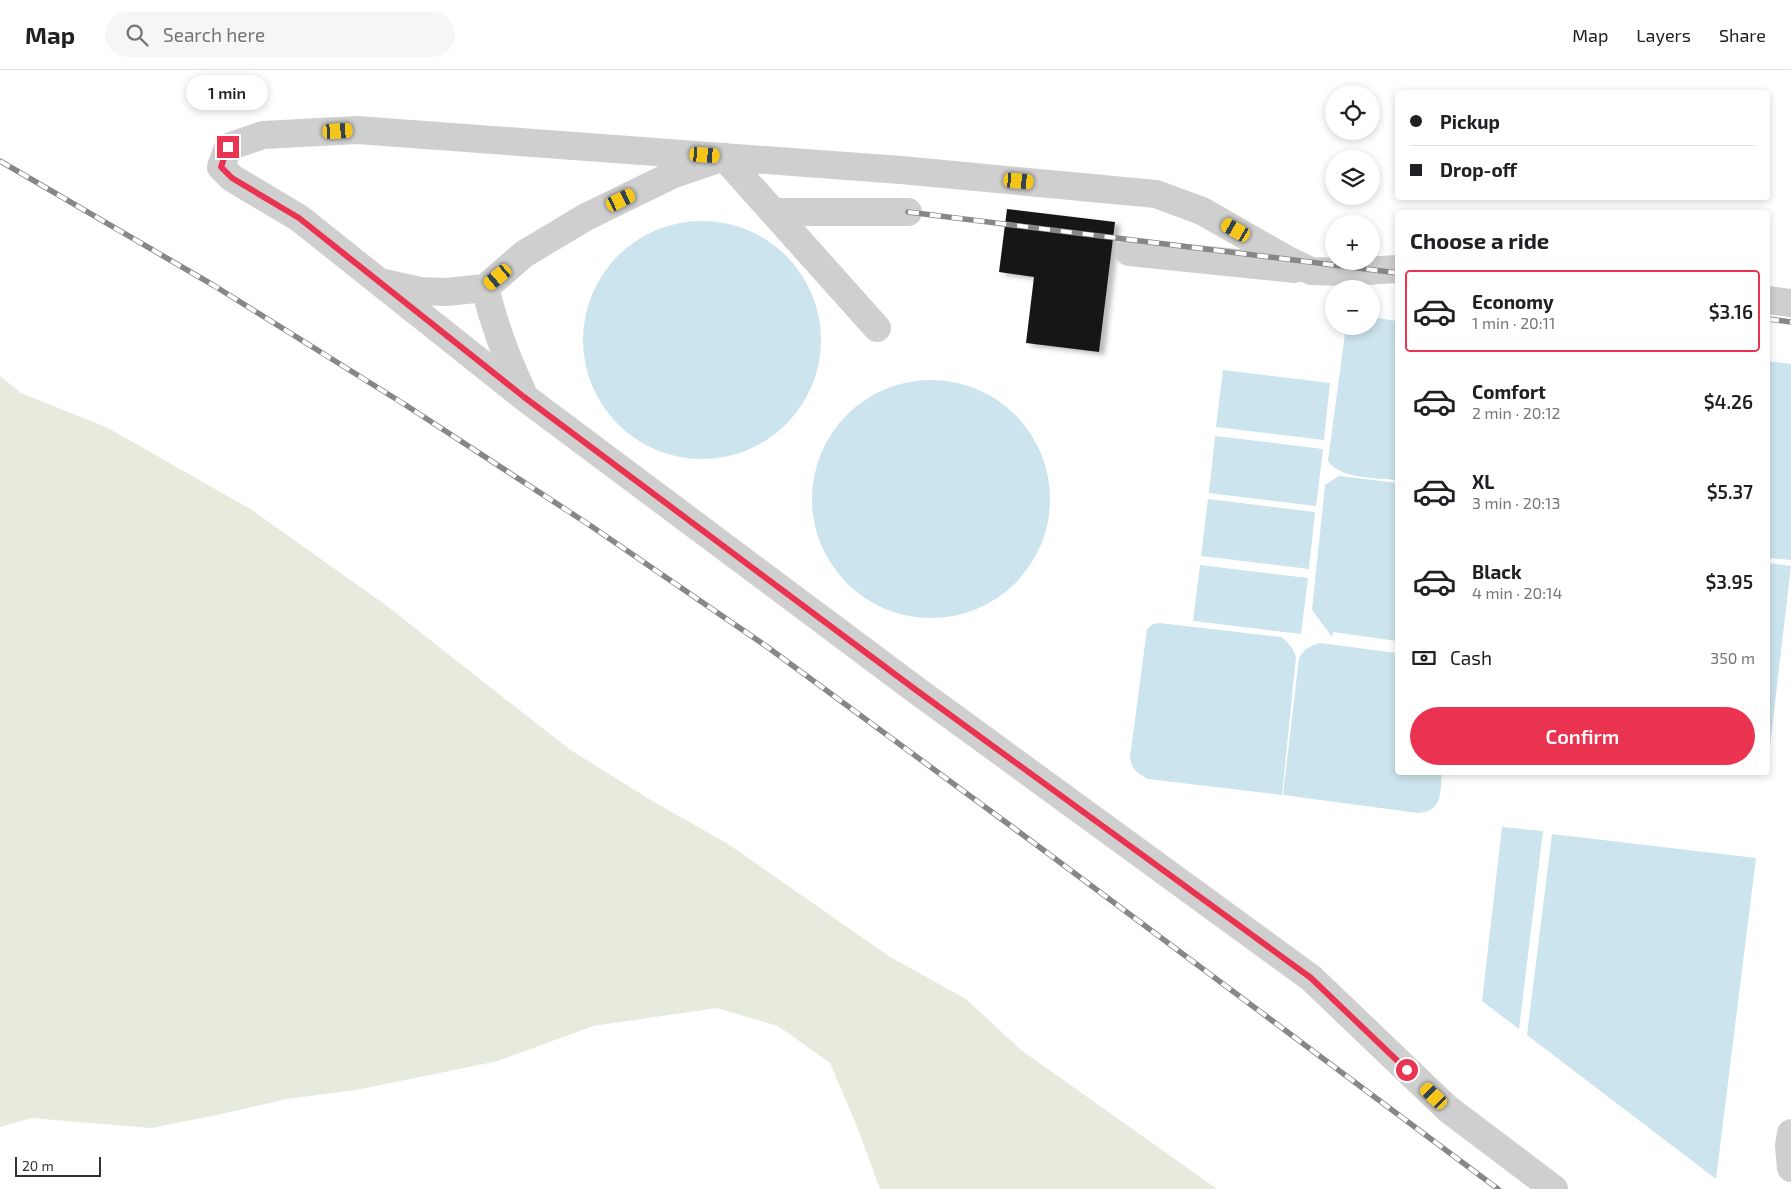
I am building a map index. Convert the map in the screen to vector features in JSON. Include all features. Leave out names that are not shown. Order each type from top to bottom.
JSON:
[{"type":"lane","points":[[1311,271],[1286,259],[1202,211],[1156,194],[901,170],[357,130],[263,135],[228,147],[221,167],[232,178],[299,218],[524,397],[916,690],[1311,978],[1448,1109],[1554,1189]]},
{"type":"lane","points":[[724,157],[877,328]]},
{"type":"lane","points":[[378,281],[420,291],[446,292],[485,288],[524,254],[586,217],[674,174],[724,157]]},
{"type":"lane","points":[[774,212],[908,212]]},
{"type":"lane","points":[[1129,252],[1311,271],[1346,272],[1395,269]]},
{"type":"lane","points":[[485,288],[504,353],[524,397]]},
{"type":"lane","points":[[1770,300],[1791,303]]},
{"type":"lane","points":[[1791,1133],[1789,1146],[1791,1168]]},
{"type":"shaded area","points":[[0,376],[21,393],[108,428],[252,510],[387,606],[569,749],[654,802],[728,844],[890,957],[966,999],[1021,1050],[1217,1189],[880,1189],[856,1124],[830,1063],[778,1026],[717,1008],[593,1026],[498,1061],[356,1090],[287,1099],[151,1128],[31,1118],[0,1127]]},
{"type":"water","points":[[702,221],[725,223],[748,230],[768,241],[786,256],[801,274],[812,294],[819,317],[821,340],[819,363],[812,386],[801,406],[786,424],[768,439],[748,450],[725,457],[702,459],[679,457],[656,450],[636,439],[618,424],[603,406],[592,386],[585,363],[583,340],[585,317],[592,294],[603,274],[618,256],[636,241],[656,230],[679,223]]},
{"type":"water","points":[[1380,318],[1395,321],[1395,480],[1350,474],[1334,467],[1328,461],[1345,335],[1380,335]]},
{"type":"water","points":[[1770,361],[1791,364],[1791,560],[1770,558]]},
{"type":"water","points":[[1223,370],[1330,383],[1324,440],[1216,427]]},
{"type":"water","points":[[931,380],[954,382],[977,389],[997,400],[1015,415],[1030,433],[1041,453],[1048,476],[1050,499],[1048,522],[1041,545],[1030,565],[1015,583],[997,598],[977,609],[954,616],[931,618],[908,616],[885,609],[865,598],[847,583],[832,565],[821,545],[814,522],[812,499],[814,476],[821,453],[832,433],[847,415],[865,400],[885,389],[908,382]]},
{"type":"water","points":[[1215,436],[1323,449],[1316,506],[1209,493]]},
{"type":"water","points":[[1339,476],[1395,483],[1395,641],[1333,632],[1332,637],[1312,610],[1325,485]]},
{"type":"water","points":[[1208,499],[1315,512],[1309,569],[1201,556]]},
{"type":"water","points":[[1770,563],[1791,566],[1770,746]]},
{"type":"water","points":[[1200,565],[1308,578],[1301,634],[1193,621]]},
{"type":"water","points":[[1159,623],[1281,637],[1294,651],[1296,657],[1282,795],[1148,779],[1134,769],[1130,758],[1147,629],[1153,624]]},
{"type":"water","points":[[1320,643],[1395,653],[1395,775],[1442,775],[1439,799],[1432,809],[1418,813],[1283,795],[1299,658],[1303,652],[1313,645]]},
{"type":"water","points":[[1502,827],[1543,831],[1519,1029],[1482,1001]]},
{"type":"water","points":[[1552,834],[1756,858],[1716,1179],[1527,1035]]},
{"type":"building","points":[[1007,209],[1115,222],[1099,352],[1026,343],[1034,277],[999,272]]},
{"type":"railway","points":[[0,161],[213,285],[404,404],[591,526],[766,646],[1498,1189]]},
{"type":"railway","points":[[908,212],[1395,273]]},
{"type":"railway","points":[[1770,319],[1791,322]]},
{"type":"route","points":[[228,147],[221,167],[232,178],[299,218],[524,397],[916,690],[1311,978],[1407,1070]]}]
